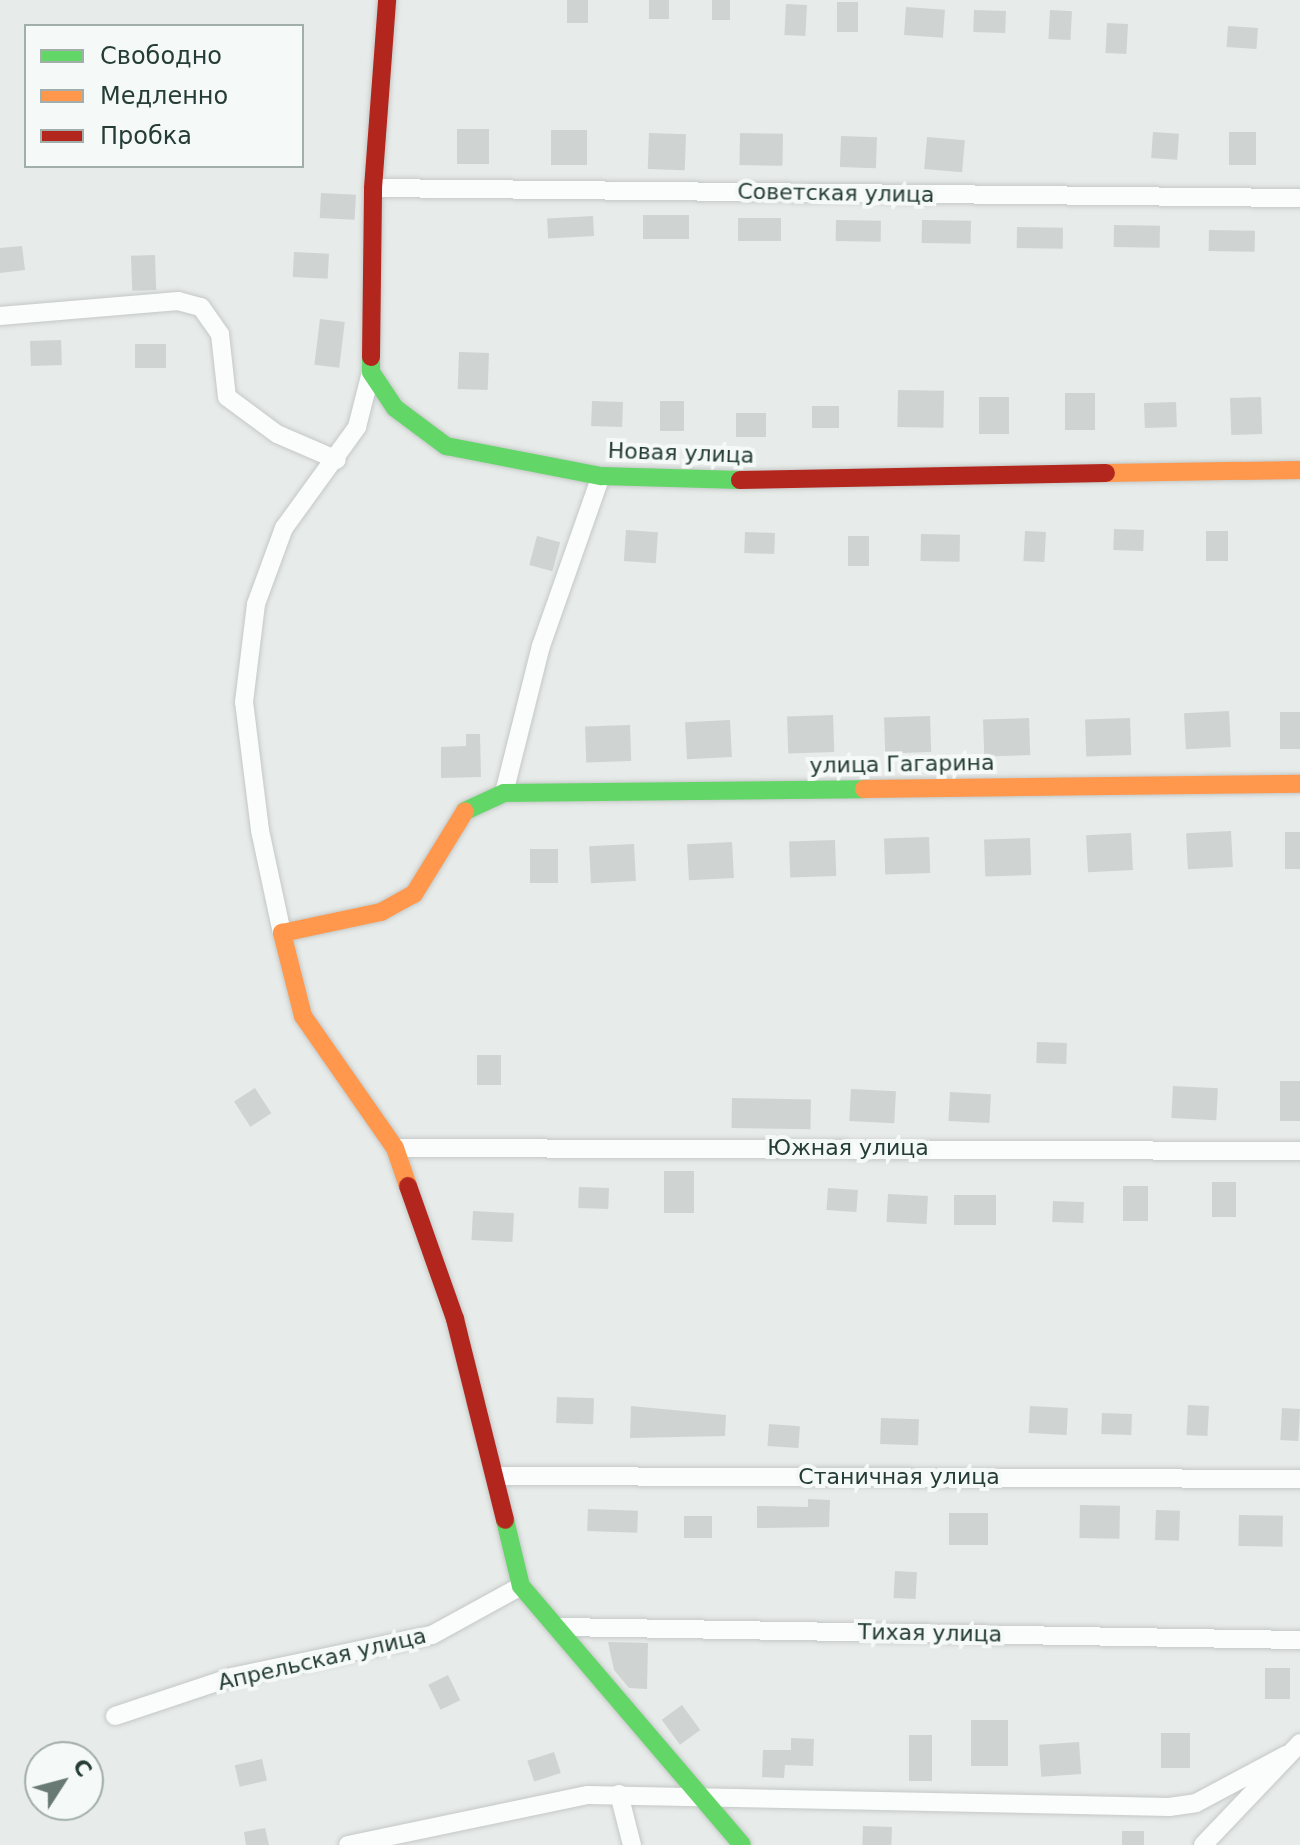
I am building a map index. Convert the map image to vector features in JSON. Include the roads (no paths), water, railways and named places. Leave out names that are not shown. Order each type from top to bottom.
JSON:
[{"type":"street","points":[[387,0],[373,188],[371,372],[357,427],[337,460],[284,528],[256,604],[244,702],[260,830],[303,1016],[395,1148],[455,1319],[498,1476],[521,1586],[561,1627],[695,1793],[742,1845]]},
{"type":"street","name":"Советская улица","points":[[373,188],[1300,198]]},
{"type":"street","points":[[0,316],[178,301],[201,307],[220,334],[227,397],[277,434],[337,460]]},
{"type":"street","name":"Новая улица","points":[[371,372],[395,408],[446,446],[601,476],[668,481],[1300,470]]},
{"type":"street","points":[[504,793],[541,646],[601,476]]},
{"type":"street","name":"улица Гагарина","points":[[282,933],[381,912],[414,894],[468,805],[504,793],[1300,784]]},
{"type":"street","name":"Южная улица","points":[[395,1148],[1300,1151]]},
{"type":"street","name":"Станичная улица","points":[[498,1476],[1300,1479]]},
{"type":"street","name":"Апрельская улица","points":[[115,1716],[232,1677],[432,1635],[521,1586]]},
{"type":"street","name":"Тихая улица","points":[[561,1627],[1300,1640]]},
{"type":"street","points":[[348,1845],[588,1795],[695,1793],[1169,1807],[1196,1803],[1293,1749]]},
{"type":"street","points":[[1203,1845],[1293,1749]]},
{"type":"street","points":[[619,1794],[632,1845]]}]
